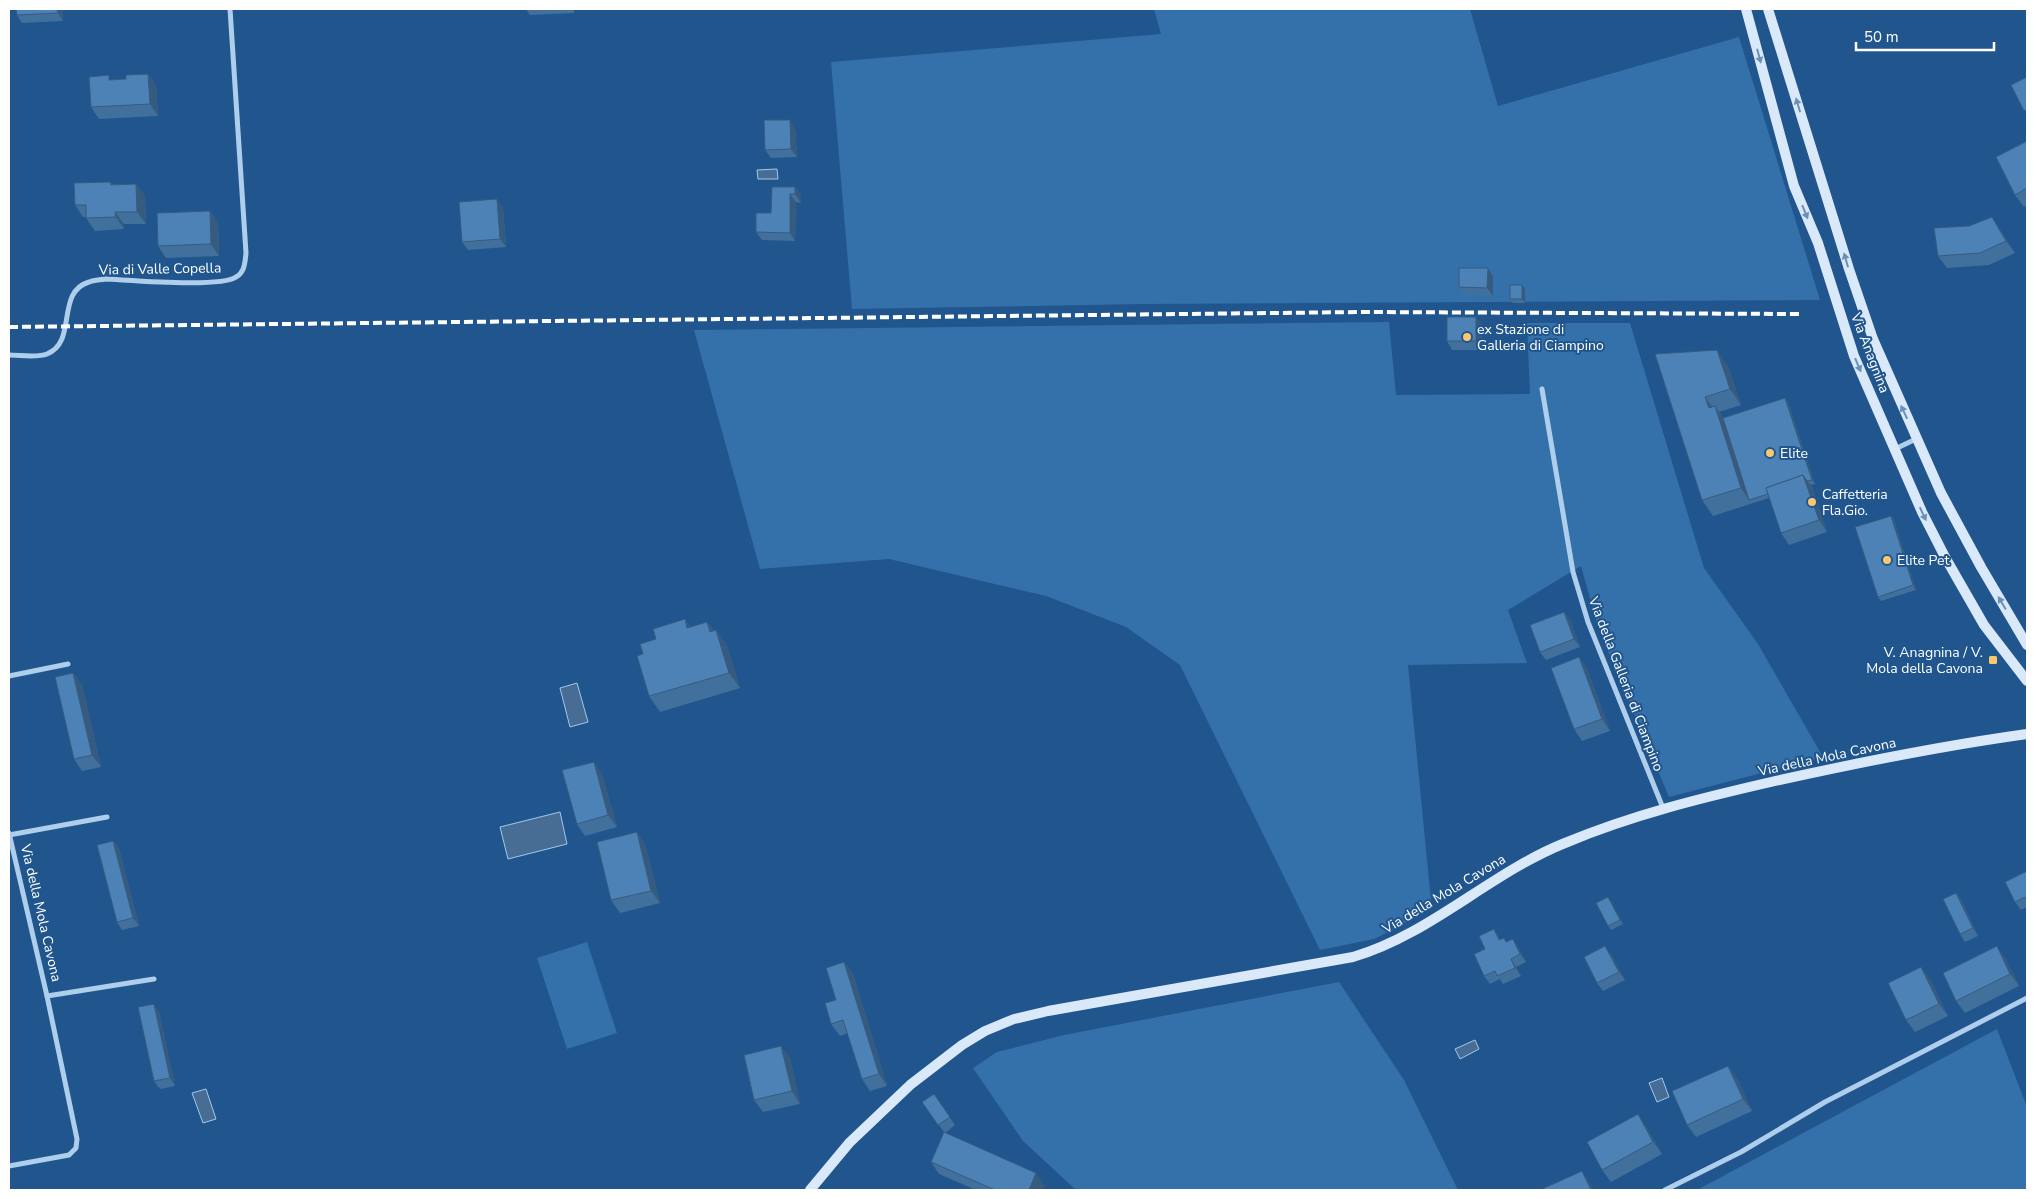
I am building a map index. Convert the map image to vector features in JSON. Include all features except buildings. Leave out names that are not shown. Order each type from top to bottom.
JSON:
[{"type":"main road","name":"Via Anagnina","points":[[1746,9],[1794,186],[1818,243],[1854,356],[1929,526],[1969,600],[1992,637],[2027,682]]},
{"type":"main road","name":"Via Anagnina","points":[[1768,9],[1861,306],[1876,346],[1916,439],[1960,530],[2027,645]]},
{"type":"main road","name":"Via della Mola Cavona","points":[[810,1190],[850,1142],[910,1086],[962,1045],[985,1031],[1014,1019],[1048,1011],[1335,961],[1372,951],[1410,934],[1493,880],[1528,860],[1564,843],[1663,808],[1830,769],[1973,741],[2027,734]]},
{"type":"street","name":"Via di Valle Copella","points":[[9,355],[46,354],[56,349],[62,339],[69,303],[77,288],[89,282],[105,279],[218,283],[236,277],[244,268],[246,253],[230,9]]},
{"type":"street","name":"Via della Galleria di Ciampino","points":[[1542,389],[1573,572],[1585,614],[1663,808]]},
{"type":"street","points":[[1894,450],[1916,439]]},
{"type":"street","points":[[9,676],[68,664]]},
{"type":"street","name":"Via della Mola Cavona","points":[[9,1166],[69,1155],[76,1148],[77,1144],[47,996],[9,834],[107,817]]},
{"type":"street","name":"Via della Mola Cavona","points":[[47,996],[154,979]]},
{"type":"street","points":[[1665,1190],[1741,1152],[1826,1102],[2027,998]]},
{"type":"shaded area","points":[[1154,9],[1470,9],[1498,106],[1739,37],[1820,300],[1143,304],[852,309],[831,62],[1161,34]]},
{"type":"shaded area","points":[[777,169],[778,179],[758,179],[757,170]]},
{"type":"shaded area","points":[[1389,322],[1396,395],[1530,394],[1527,323],[1630,323],[1704,568],[1758,644],[1823,757],[1669,797],[1599,630],[1581,566],[1508,610],[1527,663],[1408,665],[1431,901],[1402,925],[1374,939],[1320,950],[1180,665],[1126,627],[1046,596],[889,559],[760,569],[694,330]]},
{"type":"shaded area","points":[[577,683],[588,722],[570,727],[560,688]]},
{"type":"shaded area","points":[[560,812],[567,844],[508,859],[500,827]]},
{"type":"shaded area","points":[[587,942],[617,1033],[567,1049],[537,958]]},
{"type":"shaded area","points":[[1339,982],[1404,1080],[1458,1190],[1076,1190],[1023,1141],[973,1068],[997,1052],[1064,1035]]},
{"type":"shaded area","points":[[1997,1029],[2027,1107],[2027,1190],[1697,1190]]},
{"type":"shaded area","points":[[1475,1040],[1479,1049],[1460,1059],[1455,1049]]},
{"type":"shaded area","points":[[1662,1078],[1669,1097],[1657,1102],[1649,1083]]},
{"type":"shaded area","points":[[206,1089],[216,1119],[203,1123],[192,1093]]},
{"type":"railway","points":[[9,327],[1363,312],[1800,314]]},
{"type":"place","name":"ex Stazione di Galleria di Ciampino","points":[[1467,337]]},
{"type":"place","name":"Elite","points":[[1770,453]]},
{"type":"place","name":"Caffetteria Fla.Gio.","points":[[1812,502]]},
{"type":"place","name":"Elite Pet","points":[[1887,560]]},
{"type":"place","name":"V. Anagnina / V. Mola della Cavona","points":[[1993,660]]}]
